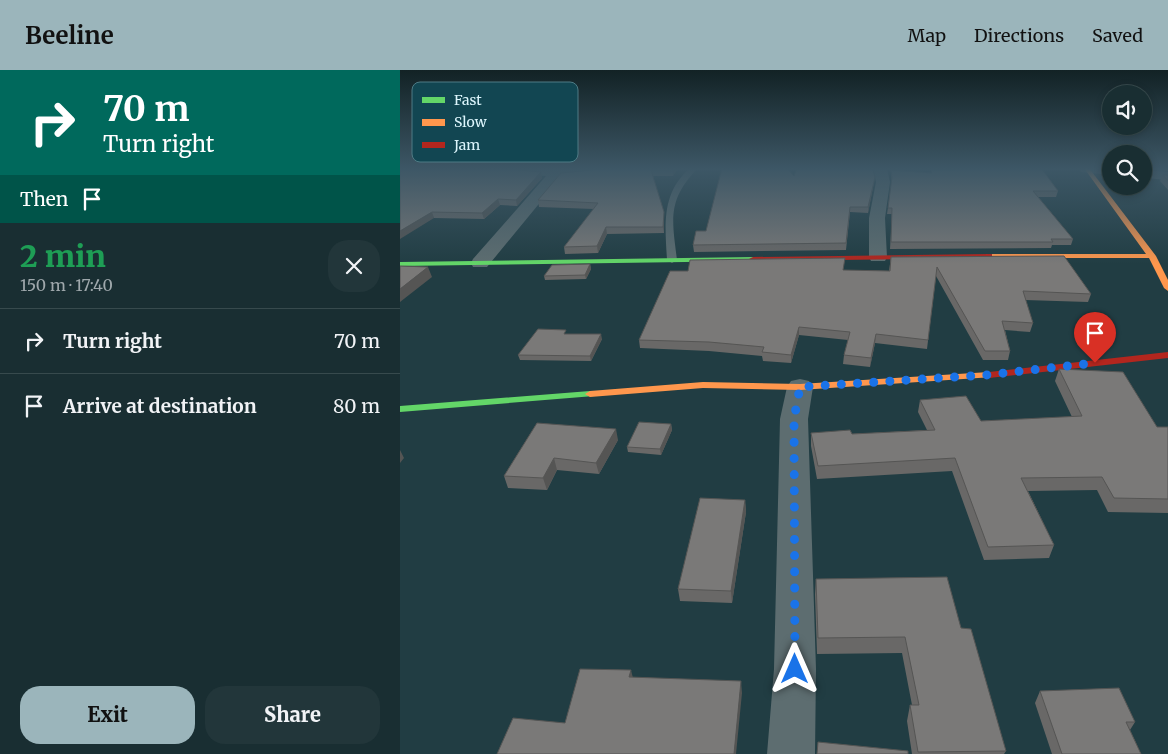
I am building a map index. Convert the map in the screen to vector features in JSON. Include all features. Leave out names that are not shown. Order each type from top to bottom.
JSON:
[{"type":"street","points":[[480,263],[534,200]]},
{"type":"street","points":[[878,257],[877,218],[881,200]]},
{"type":"street","points":[[1109,200],[1152,256],[1168,288]]},
{"type":"street","points":[[400,264],[878,257],[1152,256]]},
{"type":"street","points":[[400,409],[703,385],[800,387],[986,375],[1168,355]]},
{"type":"street","points":[[791,754],[795,669],[794,419],[800,387]]},
{"type":"lane","points":[[672,200],[668,210],[672,260]]},
{"type":"building","points":[[400,200],[497,200],[482,213],[432,212],[400,231]]},
{"type":"building","points":[[538,200],[660,200],[664,212],[663,227],[606,227],[597,246],[564,247],[598,203]]},
{"type":"building","points":[[714,200],[870,200],[868,207],[850,207],[846,243],[693,245],[696,231],[706,231]]},
{"type":"building","points":[[889,200],[1040,200],[1073,239],[1051,239],[1053,242],[891,242],[892,208],[888,208]]},
{"type":"building","points":[[1064,256],[1091,294],[1023,291],[1033,323],[1002,321],[1010,351],[985,351],[937,267],[928,340],[876,334],[871,358],[844,355],[850,332],[799,327],[791,355],[762,352],[764,347],[709,342],[639,340],[670,271],[688,271],[690,260],[845,258],[843,270],[890,271],[891,257]]},
{"type":"building","points":[[590,264],[585,275],[544,276],[552,265]]},
{"type":"building","points":[[400,266],[428,267],[400,289]]},
{"type":"building","points":[[538,329],[566,330],[564,334],[601,334],[590,356],[518,355]]},
{"type":"building","points":[[1059,369],[1123,372],[1157,427],[1168,427],[1168,499],[1114,498],[1102,477],[1021,478],[1054,545],[988,547],[955,458],[818,466],[811,433],[850,430],[852,434],[935,430],[920,400],[966,396],[981,421],[1082,416]]},
{"type":"building","points":[[639,422],[671,424],[660,449],[627,447]]},
{"type":"building","points":[[537,423],[616,429],[596,463],[554,458],[543,478],[504,476]]},
{"type":"building","points":[[700,498],[745,500],[731,591],[678,589]]},
{"type":"building","points":[[947,577],[961,628],[971,629],[1006,751],[918,752],[910,705],[919,705],[905,637],[818,638],[816,579]]},
{"type":"building","points":[[580,669],[631,670],[629,677],[741,681],[734,754],[497,754],[513,718],[565,723]]},
{"type":"building","points":[[1119,688],[1135,722],[1126,722],[1141,754],[1062,754],[1040,691]]},
{"type":"building","points":[[818,742],[908,751],[908,754],[817,754]]},
{"type":"traffic: fast","points":[[400,264],[753,259]]},
{"type":"traffic: fast","points":[[400,409],[590,394]]},
{"type":"traffic: slow","points":[[1110,200],[1152,256],[1168,288]]},
{"type":"traffic: slow","points":[[989,256],[1152,256]]},
{"type":"traffic: slow","points":[[590,394],[703,385],[800,387],[989,375]]},
{"type":"traffic: jam","points":[[753,259],[989,256]]},
{"type":"traffic: jam","points":[[989,375],[1168,355]]},
{"type":"route","points":[[795,669],[794,419],[800,387],[986,375],[1095,363]]}]
